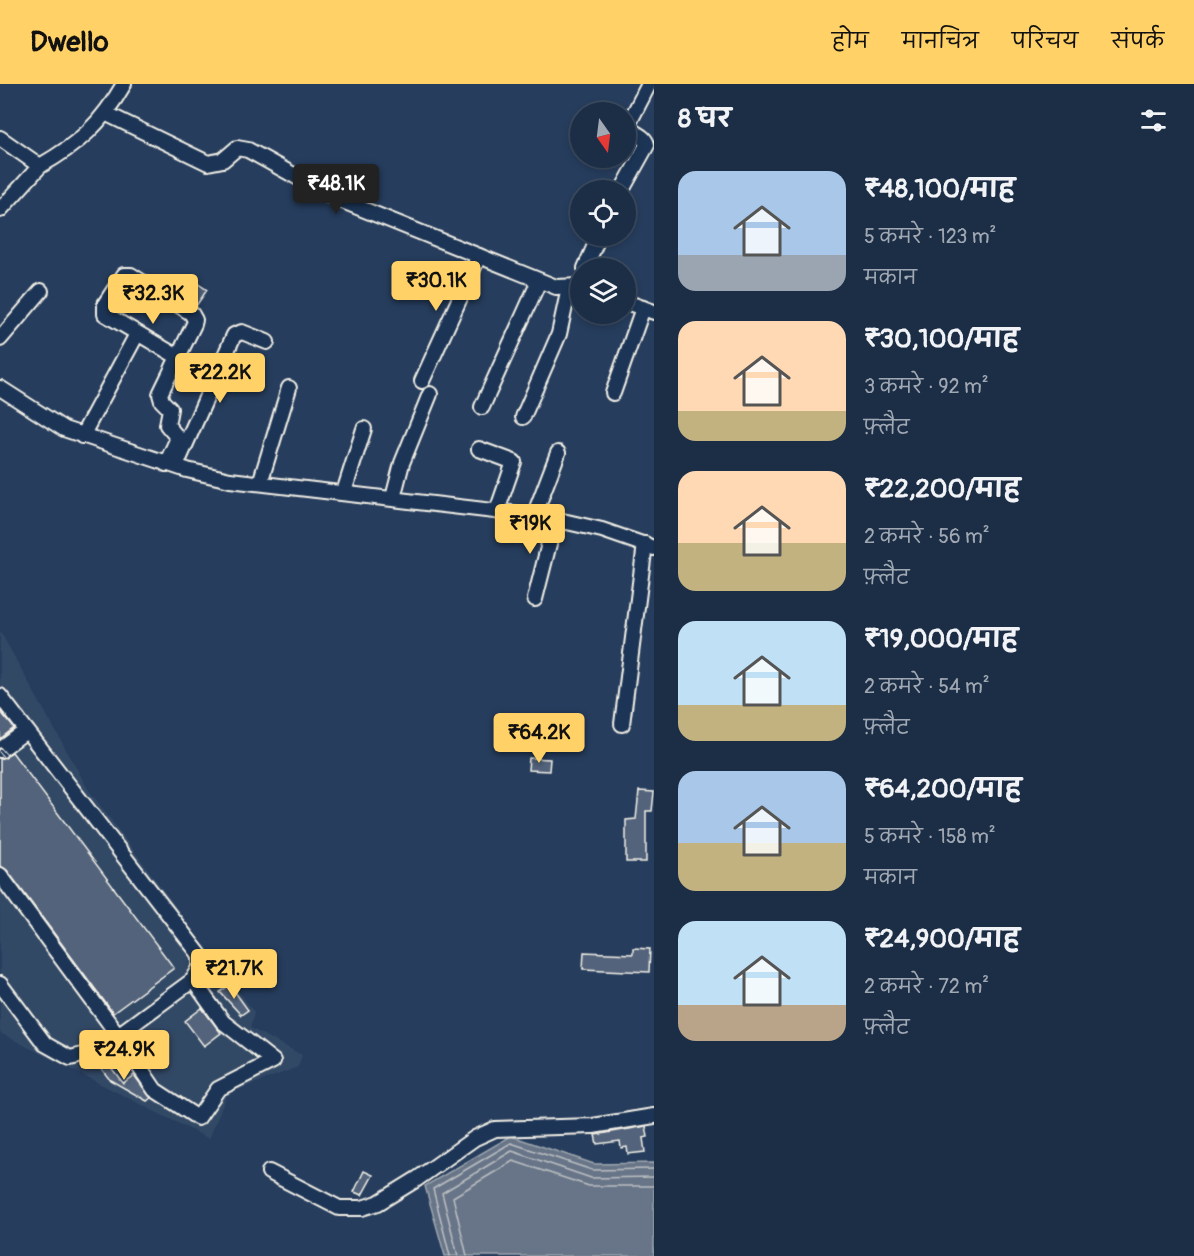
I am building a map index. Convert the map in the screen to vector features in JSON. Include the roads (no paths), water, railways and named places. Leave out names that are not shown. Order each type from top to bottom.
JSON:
[{"type":"street","points":[[0,210],[40,166],[73,148],[107,114],[124,84]]},
{"type":"street","points":[[628,180],[647,145],[645,139],[629,129],[627,125],[649,84]]},
{"type":"street","points":[[107,114],[208,163],[216,163],[232,150],[242,147],[335,198],[539,280],[570,286]]},
{"type":"street","points":[[0,138],[40,166]]},
{"type":"street","points":[[422,381],[479,256]]},
{"type":"street","points":[[171,465],[178,438],[167,425],[170,409],[162,401],[160,394],[178,357],[194,324],[194,315],[128,273],[121,278],[104,309],[109,318],[178,357]]},
{"type":"street","points":[[482,407],[539,280]]},
{"type":"street","points":[[3,330],[41,291]]},
{"type":"street","points":[[523,417],[559,334],[570,302]]},
{"type":"street","points":[[613,393],[649,310]]},
{"type":"street","points":[[171,465],[234,335],[242,332],[267,342]]},
{"type":"street","points":[[82,436],[137,334]]},
{"type":"street","points":[[0,388],[34,412],[64,429],[171,465],[230,480],[534,516],[602,530],[649,546],[622,724]]},
{"type":"street","points":[[260,483],[289,388]]},
{"type":"street","points":[[393,498],[402,463],[430,394]]},
{"type":"street","points":[[344,492],[364,429]]},
{"type":"street","points":[[479,449],[514,462],[497,511]]},
{"type":"street","points":[[534,516],[558,453]]},
{"type":"street","points":[[535,599],[555,520]]},
{"type":"street","points":[[0,696],[200,955],[200,968],[193,980],[95,1052],[70,1058],[45,1044],[0,984]]},
{"type":"street","points":[[0,750],[26,731]]},
{"type":"street","points":[[0,876],[118,1035],[155,1090],[198,1118],[218,1089],[273,1061],[223,1022],[193,980]]},
{"type":"street","points":[[269,1172],[339,1208],[362,1208],[378,1203],[475,1138],[495,1128],[593,1126],[654,1116]]},
{"type":"water","points":[[511,1136],[594,1164],[654,1163],[654,1256],[445,1256],[425,1186]]},
{"type":"railway","points":[[0,750],[5,756]]}]
